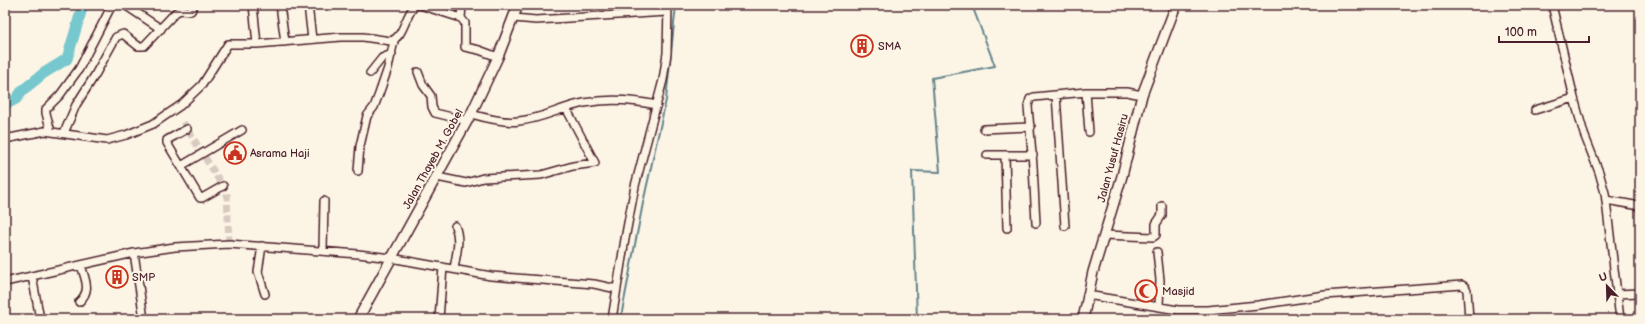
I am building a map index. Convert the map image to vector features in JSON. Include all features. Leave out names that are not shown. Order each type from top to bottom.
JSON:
[{"type":"main road","name":"Jalan Thayeb M. Gobel","points":[[358,319],[469,117],[498,57],[518,5]]},
{"type":"main road","name":"Jalan Yusuf Hasiru","points":[[1083,319],[1087,295],[1124,169],[1142,95],[1176,5]]},
{"type":"street","points":[[52,132],[46,109],[60,94],[79,69],[112,5]]},
{"type":"street","points":[[125,5],[161,29]]},
{"type":"street","points":[[64,133],[76,105],[95,75],[114,39],[123,34],[138,46],[142,46],[148,43],[176,12],[181,10],[191,12],[194,5]]},
{"type":"street","points":[[253,5],[257,44]]},
{"type":"street","points":[[280,5],[285,42]]},
{"type":"street","points":[[308,5],[312,39]]},
{"type":"street","points":[[358,171],[360,146],[367,116],[374,107],[379,94],[392,54],[394,41],[405,24],[412,8],[416,5]]},
{"type":"street","points":[[420,5],[461,18],[465,23],[465,47],[498,57]]},
{"type":"street","points":[[461,18],[462,5]]},
{"type":"street","points":[[1552,5],[1584,134],[1600,172],[1606,200],[1620,319]]},
{"type":"street","points":[[514,18],[536,20],[667,9],[667,53],[663,80],[635,186],[617,289],[616,318]]},
{"type":"street","points":[[5,138],[29,133],[52,132],[107,140],[126,135],[153,124],[181,105],[202,85],[226,45],[340,37],[363,38],[385,42],[394,41]]},
{"type":"street","points":[[370,73],[382,58],[392,54]]},
{"type":"street","points":[[418,72],[431,96],[432,107],[435,113],[519,121],[529,120],[566,108],[591,102],[616,100],[657,105]]},
{"type":"street","points":[[1086,92],[1088,132]]},
{"type":"street","points":[[1036,223],[1033,155],[1028,106],[1030,100],[1034,97],[1086,92],[1127,92],[1142,95]]},
{"type":"street","points":[[1056,95],[1065,226]]},
{"type":"street","points":[[1534,110],[1574,98]]},
{"type":"street","points":[[437,177],[466,183],[483,178],[541,175],[574,166],[595,163],[566,108]]},
{"type":"street","points":[[984,129],[1031,127]]},
{"type":"street","points":[[187,129],[167,141],[200,198],[222,186]]},
{"type":"street","points":[[181,166],[242,130]]},
{"type":"street","points":[[986,155],[1033,155]]},
{"type":"street","points":[[1005,155],[1007,228]]},
{"type":"street","points":[[1606,200],[1640,206]]},
{"type":"street","points":[[323,251],[324,201]]},
{"type":"street","points":[[1104,235],[1153,237],[1156,234],[1156,224],[1162,215],[1162,206]]},
{"type":"street","points":[[454,269],[458,243],[458,232],[455,226]]},
{"type":"street","points":[[5,282],[134,253],[164,248],[211,244],[262,246],[391,258],[496,277],[594,284],[617,289]]},
{"type":"street","points":[[262,246],[258,272],[265,294]]},
{"type":"street","points":[[1157,252],[1160,280],[1159,307]]},
{"type":"street","points":[[134,253],[144,319]]},
{"type":"street","points":[[79,302],[86,296],[87,291],[81,265]]},
{"type":"street","points":[[439,319],[443,267]]},
{"type":"street","points":[[32,276],[40,319]]},
{"type":"street","points":[[1087,295],[1184,310],[1229,308],[1325,295],[1462,285],[1467,290],[1469,319]]},
{"type":"street","points":[[1616,294],[1640,293]]},
{"type":"waterway","points":[[5,105],[16,99],[23,90],[44,73],[67,59],[83,5]]},
{"type":"waterway","points":[[621,317],[643,203],[666,100],[676,5]]},
{"type":"waterway","points":[[917,319],[912,171],[940,172],[932,78],[995,66],[973,8],[983,5]]},
{"type":"tunnel","points":[[183,122],[227,193],[229,244]]},
{"type":"place","name":"SMA","points":[[862,46]]},
{"type":"place","name":"Asrama Haji","points":[[235,153]]},
{"type":"place","name":"SMP","points":[[117,277]]},
{"type":"place","name":"Masjid","points":[[1146,291]]}]
